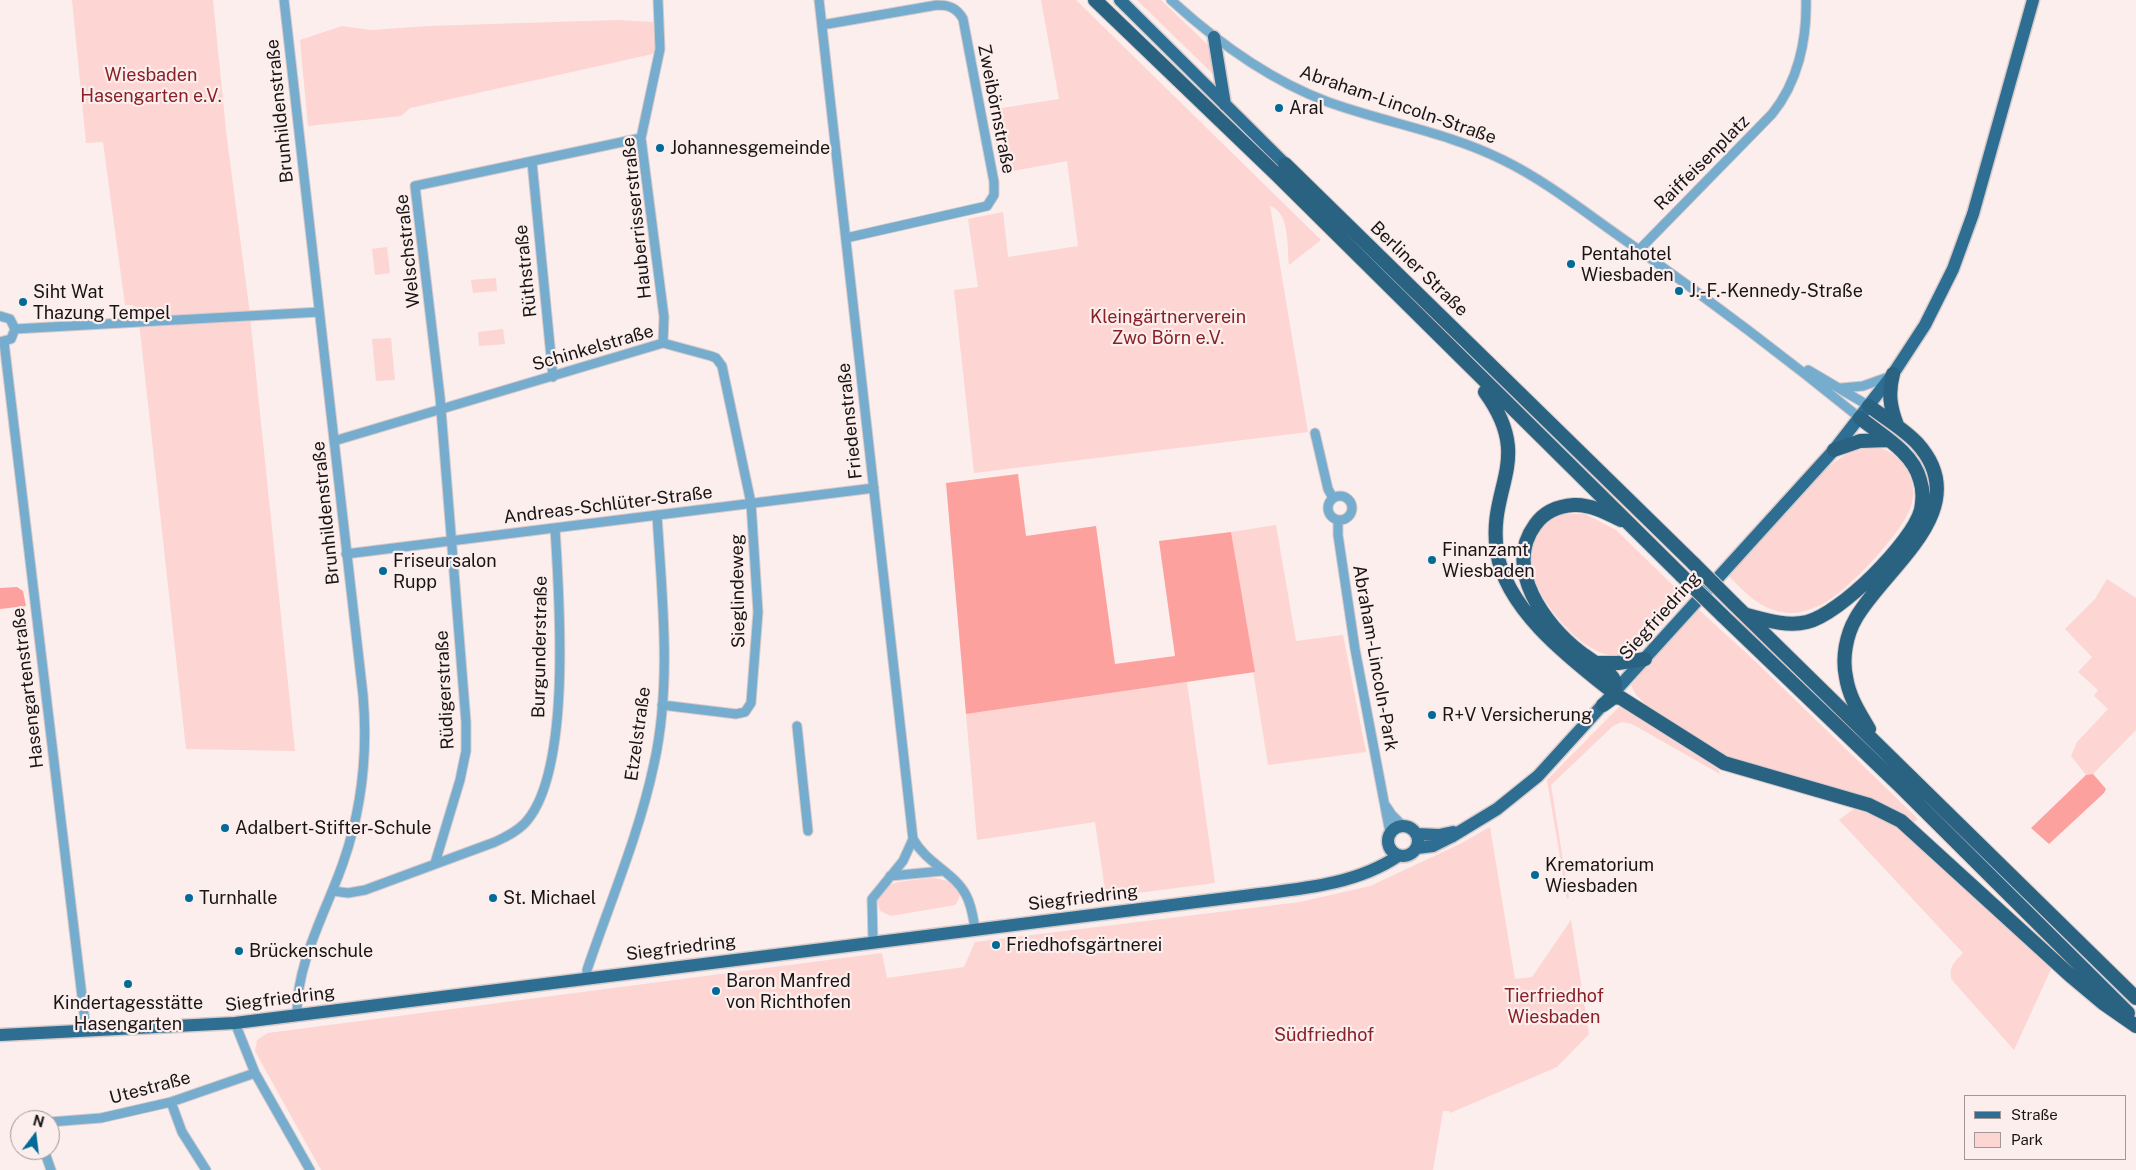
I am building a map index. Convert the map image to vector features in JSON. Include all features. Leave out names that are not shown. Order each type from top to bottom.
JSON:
[{"type":"highway","name":"Berliner Straße","points":[[1095,0],[1276,174],[1461,359]]},
{"type":"highway","name":"Berliner Straße","points":[[1285,164],[1882,748]]},
{"type":"highway","points":[[1461,359],[1722,615],[1900,786],[2136,1021]]},
{"type":"highway","points":[[1461,359],[1495,406],[1504,423],[1508,440],[1508,467],[1496,528],[1497,554],[1503,572],[1513,591],[1541,630],[1560,649],[1614,693]]},
{"type":"highway","points":[[1893,374],[1889,390],[1890,406],[1896,426]]},
{"type":"highway","points":[[1869,406],[1911,437],[1925,453],[1933,472],[1936,494],[1928,525],[1869,599],[1856,619],[1846,649],[1845,676],[1854,704],[1882,748],[2136,998]]},
{"type":"highway","points":[[1746,615],[1792,624],[1821,617],[1834,609],[1860,587],[1903,540],[1920,510],[1922,496],[1921,480],[1905,454],[1860,418]]},
{"type":"highway","points":[[1834,450],[1860,441],[1888,440]]},
{"type":"highway","points":[[1614,693],[1613,679],[1568,642],[1540,608],[1526,577],[1523,562],[1525,543],[1536,523],[1551,511],[1561,507],[1576,505],[1588,507],[1630,524]]},
{"type":"highway","points":[[1595,663],[1618,663],[1645,659]]},
{"type":"highway","points":[[1603,705],[1612,698],[1621,698],[1724,763],[1869,805],[1902,821],[1912,828],[2072,977],[2103,1003],[2136,1026]]},
{"type":"main road","name":"Berliner Straße","points":[[1120,0],[1285,164]]},
{"type":"main road","name":"Siegfriedring","points":[[0,1035],[235,1023],[1299,888],[1364,873],[1383,866],[1398,856],[1408,856],[1417,848],[1440,843],[1497,809],[1534,780],[1834,450],[1893,374],[1925,325],[1953,269],[1973,214],[2033,0]]},
{"type":"main road","points":[[1214,37],[1224,105]]},
{"type":"main road","points":[[1364,873],[1382,856],[1396,828],[1403,826],[1411,828],[1416,834],[1417,848]]},
{"type":"main road","name":"Siegfriedring","points":[[1416,834],[1439,835],[1460,830]]},
{"type":"main road","points":[[1389,840],[1398,856]]},
{"type":"street","name":"Brunhildenstraße","points":[[284,0],[363,695],[365,750],[358,807],[343,864],[303,971],[297,1001],[297,1015]]},
{"type":"street","name":"Hauberrisserstraße","points":[[658,0],[660,49],[641,138],[664,317],[663,343]]},
{"type":"street","name":"Friedenstraße","points":[[819,0],[913,839]]},
{"type":"street","name":"Abraham-Lincoln-Straße","points":[[1172,0],[1214,37],[1249,63],[1302,91],[1363,113],[1456,139],[1503,160],[1551,186],[1788,359],[1860,418]]},
{"type":"street","name":"Raiffeisenplatz","points":[[1639,250],[1772,114],[1785,96],[1803,46],[1806,0]]},
{"type":"street","name":"Zweibörnstraße","points":[[822,25],[937,5],[950,6],[960,13],[963,19],[994,182],[994,195],[987,206],[846,238]]},
{"type":"street","name":"Welschstraße","points":[[451,541],[429,293],[415,186],[641,138]]},
{"type":"street","name":"Rüthstraße","points":[[532,162],[553,377]]},
{"type":"street","points":[[15,329],[319,312]]},
{"type":"street","points":[[0,316],[10,319],[15,329],[13,336],[2,342]]},
{"type":"street","name":"Hasengartenstraße","points":[[2,342],[86,1030]]},
{"type":"street","name":"Schinkelstraße","points":[[334,441],[663,343],[711,356],[720,362],[751,503]]},
{"type":"street","name":"Abraham-Lincoln-Straße","points":[[1788,359],[1841,388],[1869,406]]},
{"type":"street","points":[[1841,388],[1873,384],[1893,374]]},
{"type":"street","name":"Abraham-Lincoln-Park","points":[[1315,433],[1328,489],[1333,498],[1328,509],[1331,517],[1338,521],[1356,648],[1389,840]]},
{"type":"street","name":"Andreas-Schlüter-Straße","points":[[346,554],[874,488]]},
{"type":"street","points":[[1333,498],[1344,497],[1352,505],[1349,517],[1338,521]]},
{"type":"street","name":"Sieglindeweg","points":[[662,704],[736,714],[745,712],[749,708],[752,695],[758,612],[751,503]]},
{"type":"street","name":"Etzelstraße","points":[[586,978],[588,967],[633,837],[652,773],[662,704],[664,616],[657,515]]},
{"type":"street","name":"Burgunderstraße","points":[[332,891],[348,893],[365,890],[510,835],[525,823],[544,789],[559,700],[560,619],[555,528]]},
{"type":"street","name":"Rüdigerstraße","points":[[436,863],[460,780],[466,751],[466,722],[451,541]]},
{"type":"street","points":[[797,726],[808,831]]},
{"type":"street","name":"Abraham-Lincoln-Park","points":[[1383,800],[1392,815],[1403,826]]},
{"type":"street","points":[[913,839],[923,854],[959,885],[966,894],[972,910],[975,929]]},
{"type":"street","points":[[873,942],[872,899],[903,860],[913,839]]},
{"type":"street","points":[[890,876],[942,871]]},
{"type":"street","points":[[235,1023],[237,1033],[255,1073],[310,1170]]},
{"type":"street","name":"Utestraße","points":[[60,1121],[101,1118],[171,1102],[255,1073]]},
{"type":"street","points":[[171,1102],[182,1132],[206,1170]]},
{"type":"green space","name":"Wiesbaden Hasengarten e.V.","points":[[72,0],[213,0],[226,131],[249,307],[295,751],[186,749],[138,313],[134,313],[133,305],[125,305],[103,142],[86,143]]},
{"type":"green space","name":"Kleingärtnerverein Zwo Börn e.V.","points":[[1041,0],[1076,0],[1321,240],[1289,265],[1284,223],[1281,215],[1270,206],[1308,432],[974,473],[954,290],[978,287],[968,219],[1003,212],[1008,257],[1078,246],[1067,161],[1002,173],[989,110],[1059,99]]},
{"type":"green space","points":[[1137,0],[1161,0],[1208,45],[1217,78]]},
{"type":"green space","points":[[619,20],[653,22],[657,53],[410,108],[401,116],[308,126],[300,40],[342,26],[371,30],[428,26]]},
{"type":"green space","points":[[387,247],[390,273],[375,275],[372,249]]},
{"type":"green space","points":[[496,278],[497,291],[473,293],[471,280]]},
{"type":"green space","points":[[503,329],[505,344],[479,346],[478,332]]},
{"type":"green space","points":[[391,338],[395,380],[376,381],[372,339]]},
{"type":"green space","points":[[1874,446],[1884,449],[1900,460],[1910,476],[1913,486],[1911,506],[1906,517],[1887,544],[1849,584],[1826,602],[1813,608],[1795,613],[1780,612],[1754,600],[1727,574],[1824,470],[1850,451]]},
{"type":"green space","points":[[1560,514],[1585,514],[1616,530],[1686,598],[1650,638],[1633,650],[1624,654],[1610,655],[1596,650],[1581,641],[1554,613],[1535,583],[1531,570],[1531,547],[1541,527]]},
{"type":"green space","points":[[1276,525],[1296,641],[1343,635],[1366,752],[1268,765],[1231,532]]},
{"type":"green space","points":[[2107,579],[2136,598],[2136,730],[2093,774],[2086,775],[2071,756],[2077,742],[2108,709],[2094,696],[2098,690],[2078,672],[2092,657],[2065,629],[2095,599]]},
{"type":"green space","points":[[1697,608],[1756,662],[1918,819],[1913,823],[1727,757],[1659,717],[1636,695],[1631,685]]},
{"type":"green space","points":[[1187,682],[1215,883],[1106,897],[1095,822],[977,840],[966,714]]},
{"type":"green space","points":[[1620,706],[1718,769],[1720,774],[1632,724],[1622,722],[1613,726],[1551,785],[1569,898],[1567,899],[1547,780]]},
{"type":"green space","points":[[1859,805],[1906,828],[2052,967],[2014,1050],[1952,980],[1951,968],[1963,953],[1839,820]]},
{"type":"green space","name":"Südfriedhof","points":[[1490,827],[1515,979],[1532,977],[1571,920],[1589,1034],[1557,1067],[1450,1113],[1449,1111],[1443,1111],[1433,1170],[321,1170],[255,1051],[257,1040],[268,1033],[882,953],[887,978],[964,967],[975,942],[1300,902],[1370,886],[1460,844]]},
{"type":"green space","points":[[929,878],[948,881],[958,888],[960,892],[959,898],[955,905],[891,916],[880,911],[877,900],[884,887],[898,882]]},
{"type":"shaded area","points":[[1018,474],[1026,536],[1096,526],[1115,664],[1175,656],[1159,541],[1231,532],[1255,672],[966,714],[946,483]]},
{"type":"shaded area","points":[[17,587],[23,591],[26,606],[0,609],[0,588]]},
{"type":"shaded area","points":[[2093,774],[2106,789],[2104,793],[2049,844],[2031,828],[2086,775]]},
{"type":"place","name":"Aral","points":[[1279,108]]},
{"type":"place","name":"Johannesgemeinde","points":[[660,148]]},
{"type":"place","name":"Pentahotel Wiesbaden","points":[[1571,264]]},
{"type":"place","name":"J.-F.-Kennedy-Straße","points":[[1679,291]]},
{"type":"place","name":"Siht Wat Thazung Tempel","points":[[23,302]]},
{"type":"place","name":"Finanzamt Wiesbaden","points":[[1432,560]]},
{"type":"place","name":"Friseursalon Rupp","points":[[383,571]]},
{"type":"place","name":"R+V Versicherung","points":[[1432,715]]},
{"type":"place","name":"Adalbert-Stifter-Schule","points":[[225,828]]},
{"type":"place","name":"Krematorium Wiesbaden","points":[[1535,875]]},
{"type":"place","name":"Turnhalle","points":[[189,898]]},
{"type":"place","name":"St. Michael","points":[[493,898]]},
{"type":"place","name":"Friedhofsgärtnerei","points":[[996,945]]},
{"type":"place","name":"Brückenschule","points":[[239,951]]},
{"type":"place","name":"Kindertagesstätte Hasengarten","points":[[128,984]]},
{"type":"place","name":"Baron Manfred von Richthofen","points":[[716,991]]},
{"type":"park label","name":"Tierfriedhof Wiesbaden","points":[[1554,1006]]}]
